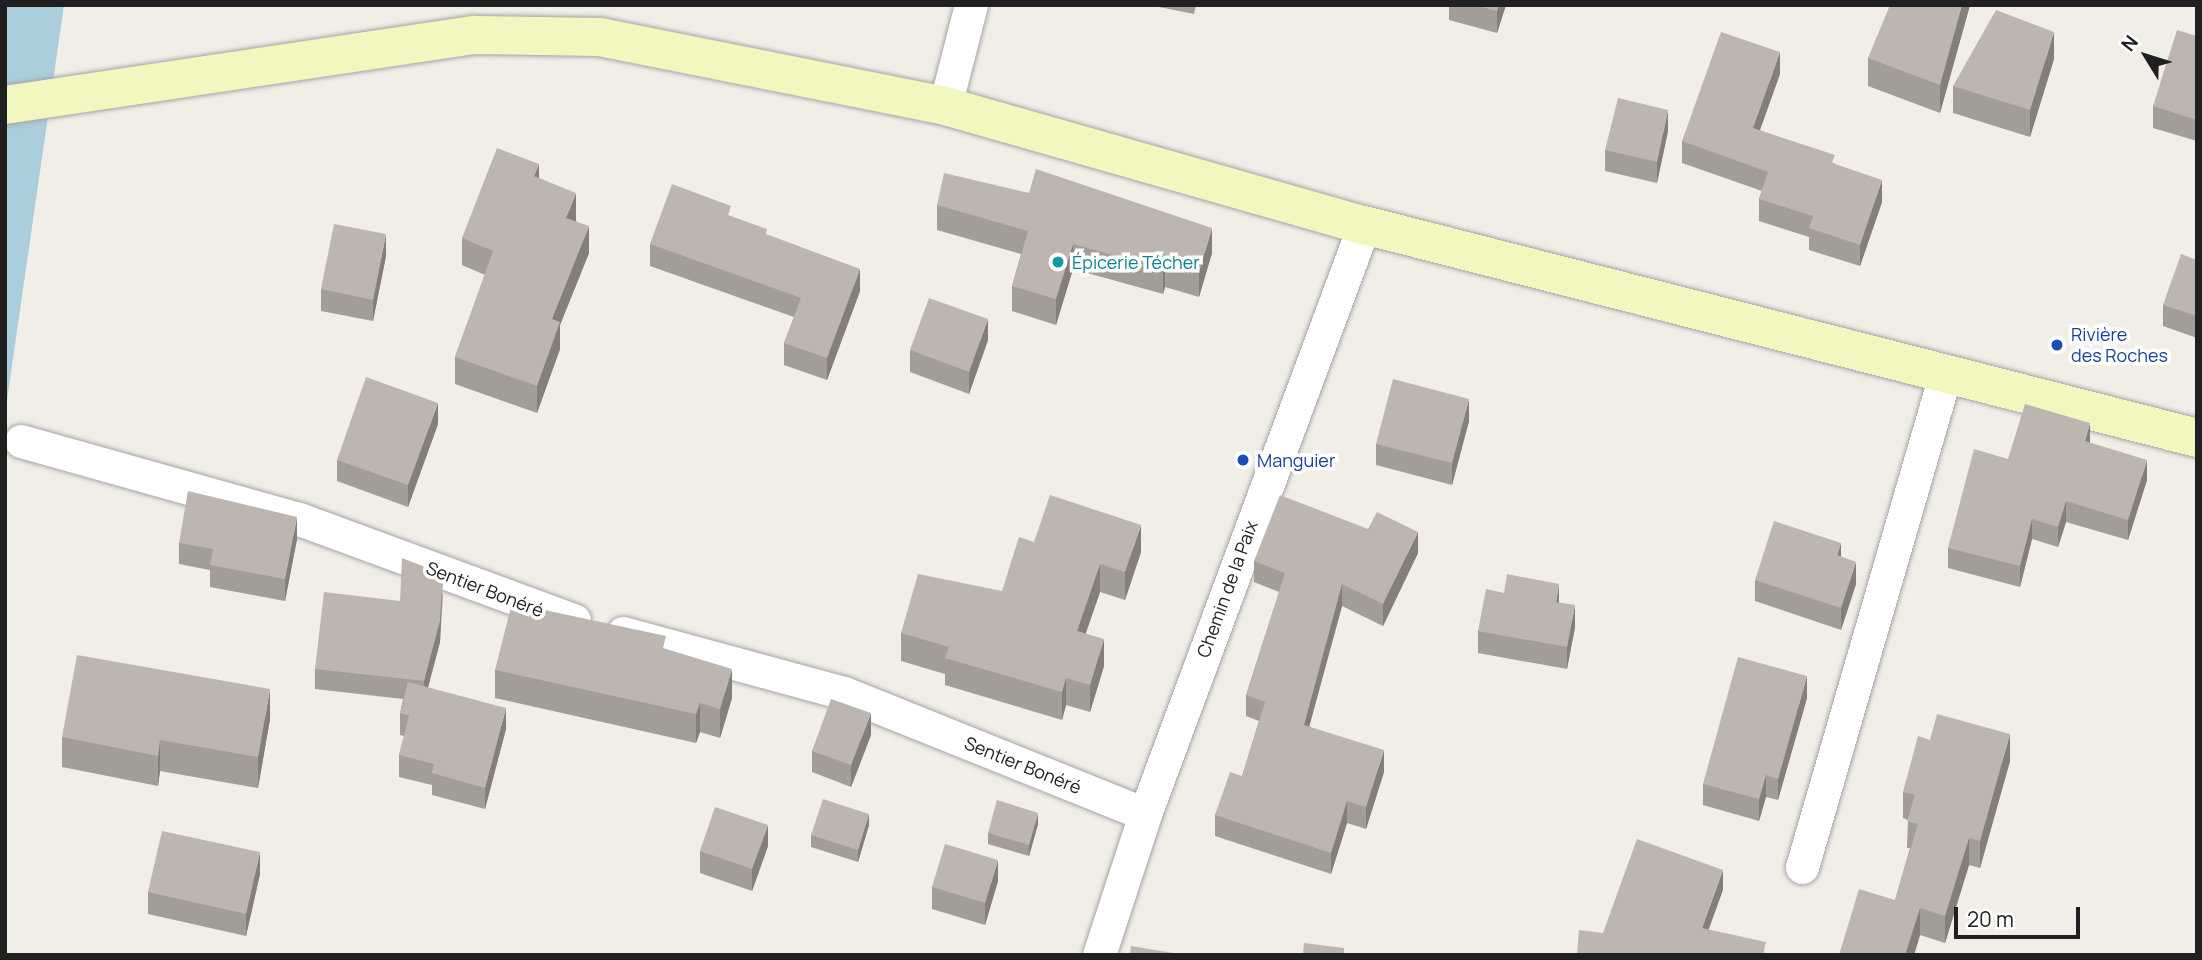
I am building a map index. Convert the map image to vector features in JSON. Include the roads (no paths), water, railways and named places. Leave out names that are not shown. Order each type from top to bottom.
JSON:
[{"type":"main road","points":[[5,105],[476,36],[600,37],[945,106],[1364,225],[2197,438]]},
{"type":"street","points":[[945,106],[971,5]]},
{"type":"street","name":"Chemin de la Paix","points":[[1099,955],[1145,814],[1364,225]]},
{"type":"street","points":[[1802,867],[1945,375]]},
{"type":"street","name":"Sentier Bonéré","points":[[21,441],[299,519],[540,611],[844,693],[1145,814]]},
{"type":"water","points":[[5,5],[64,5],[5,414]]},
{"type":"place","name":"Épicerie Técher","points":[[1058,262]]},
{"type":"place","name":"Rivière des Roches","points":[[2057,345]]},
{"type":"place","name":"Manguier","points":[[1243,460]]}]
